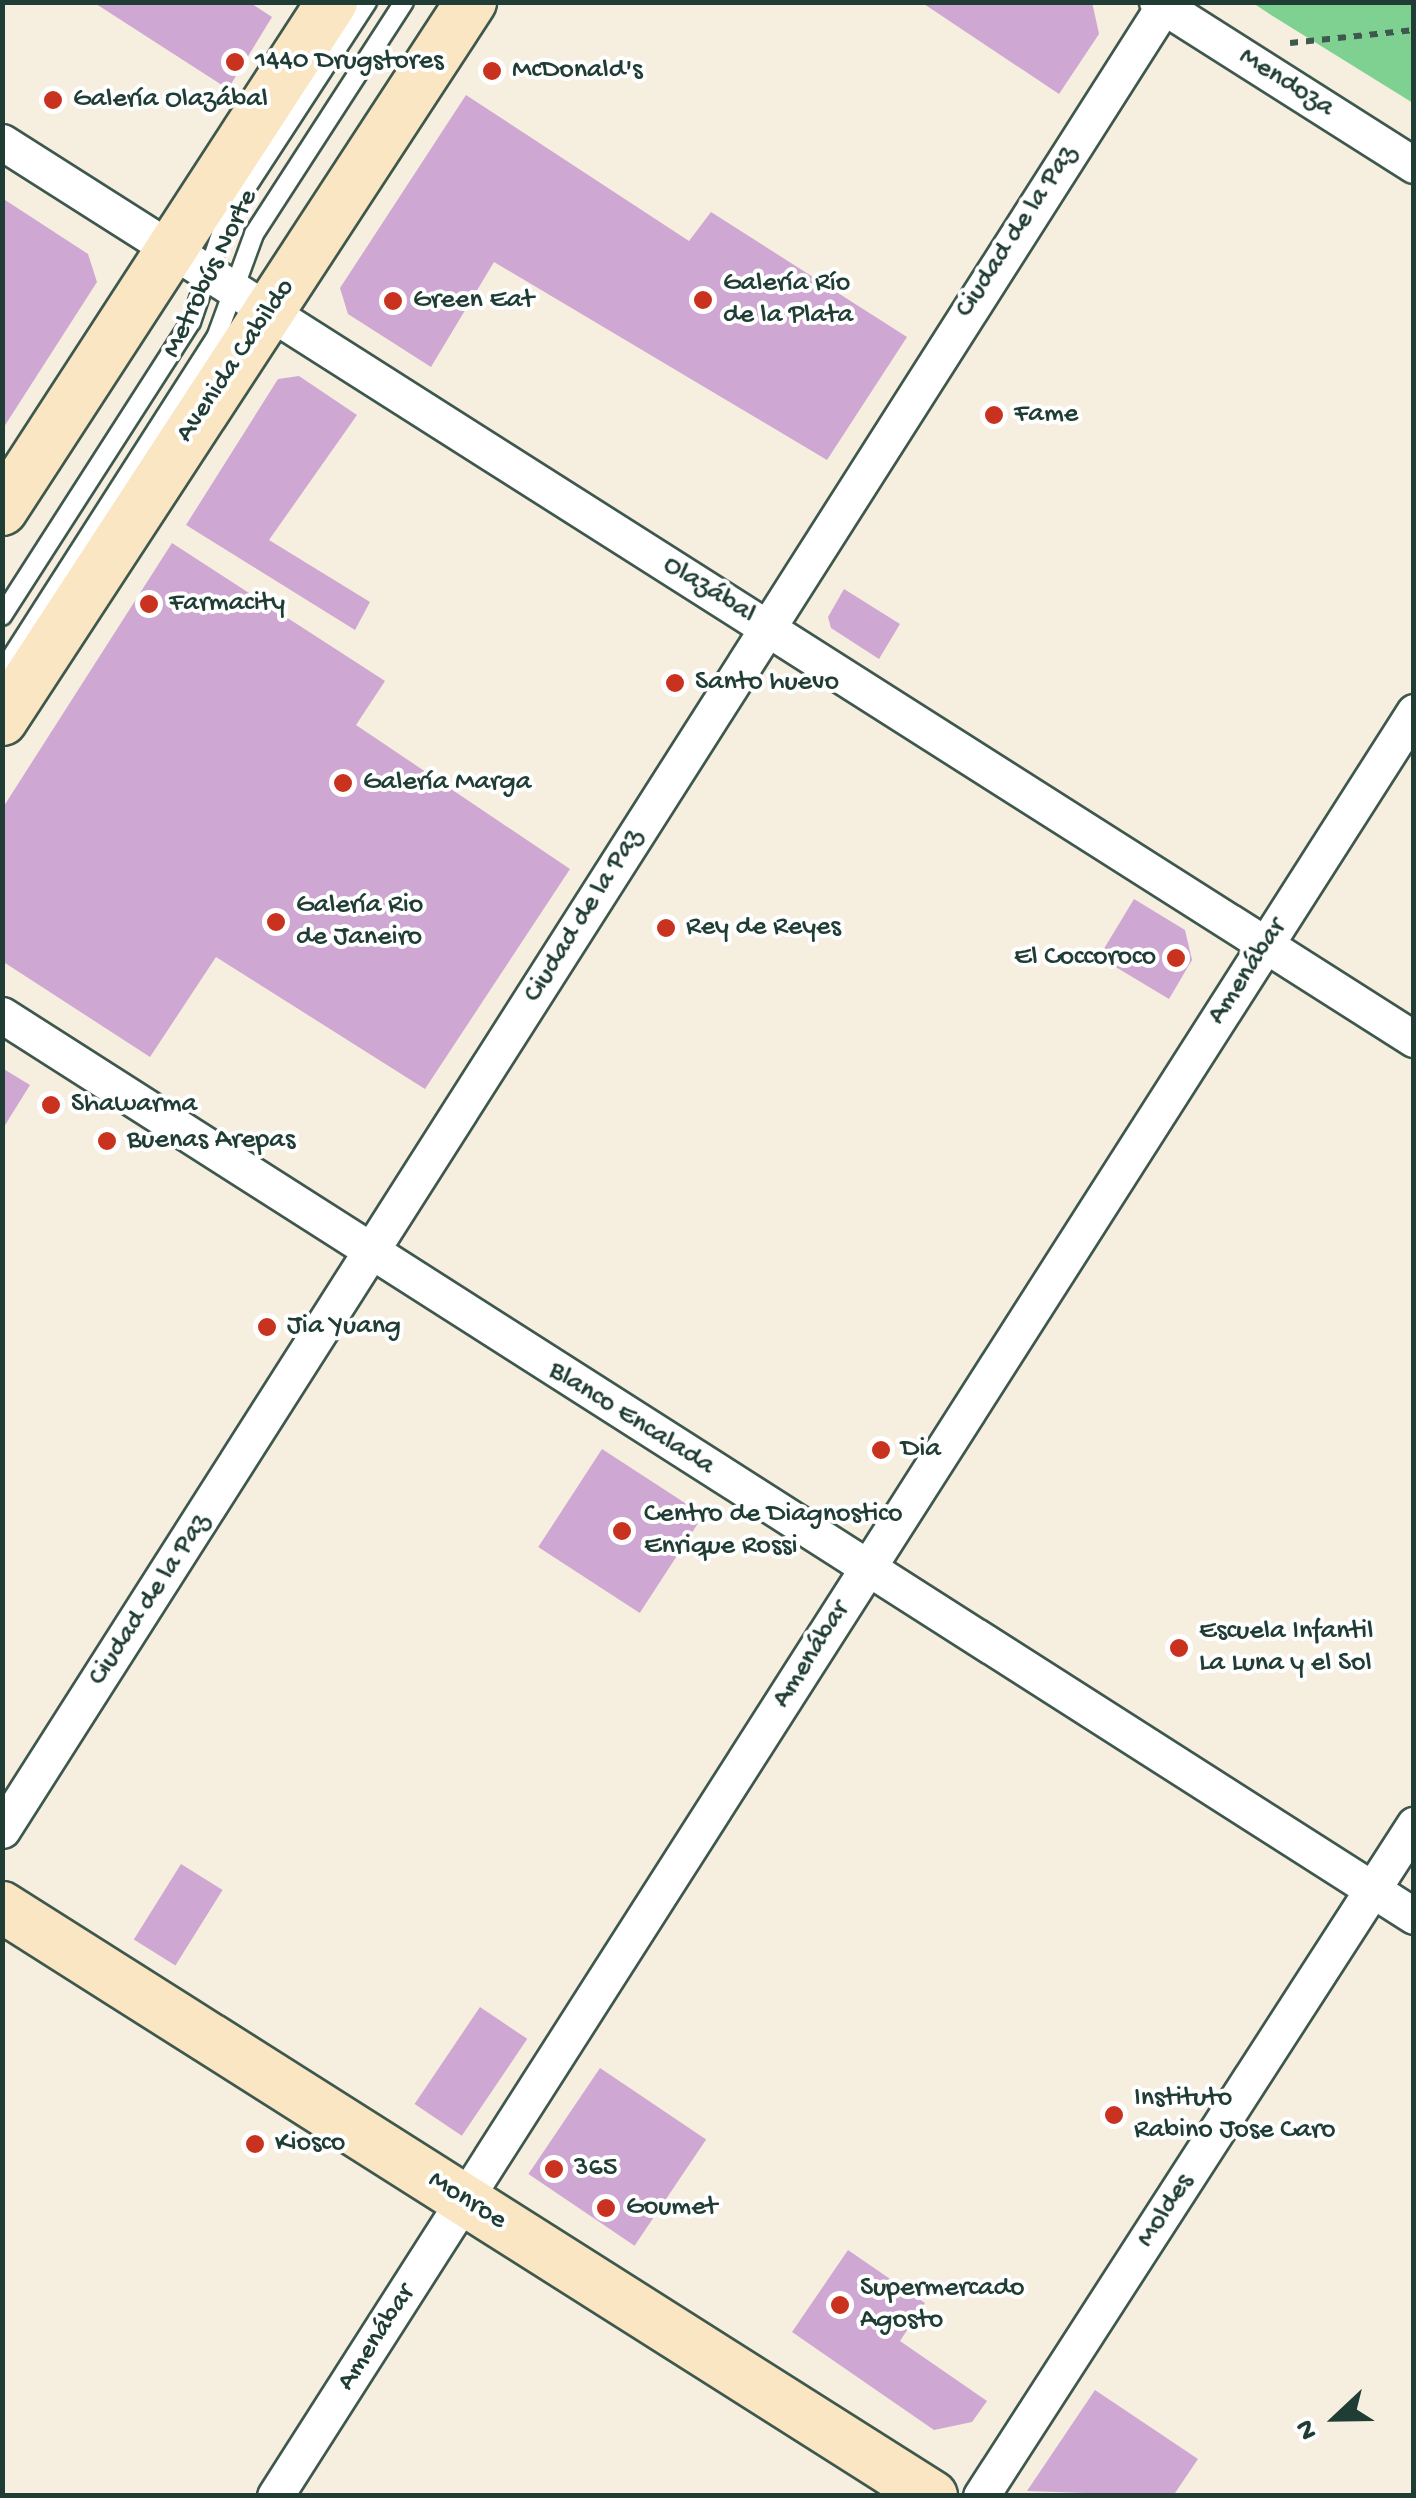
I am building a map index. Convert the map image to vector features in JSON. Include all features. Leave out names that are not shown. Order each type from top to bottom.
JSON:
[{"type":"main road","name":"Avenida Cabildo","points":[[2,720],[220,282],[332,2]]},
{"type":"main road","name":"Avenida Cabildo","points":[[2,510],[220,282],[470,2]]},
{"type":"main road","name":"Monroe","points":[[2,1907],[932,2496]]},
{"type":"street","name":"Mendoza","points":[[1162,4],[1414,165]]},
{"type":"street","name":"Ciudad de la Paz","points":[[2,1830],[372,1254],[1162,4]]},
{"type":"street","name":"Olazábal","points":[[2,142],[766,626],[1263,948],[1414,1039]]},
{"type":"street","name":"Amenábar","points":[[275,2496],[1414,712]]},
{"type":"street","name":"Blanco Encalada","points":[[2,1016],[1414,1916]]},
{"type":"street","name":"Moldes","points":[[982,2496],[1414,1825]]},
{"type":"lane","name":"Metrobús Norte","points":[[2,672],[210,348],[227,217],[367,2]]},
{"type":"lane","name":"Metrobús Norte","points":[[2,616],[190,322],[254,234],[404,2]]},
{"type":"path","points":[[1273,33],[1288,43],[1414,30]]},
{"type":"green space","points":[[1253,3],[1413,3],[1413,103],[1271,15]]},
{"type":"building","points":[[93,2],[249,2],[272,17],[228,89]]},
{"type":"building","points":[[921,2],[1092,2],[1099,34],[1059,94]]},
{"type":"building","name":"Galería Río de la Plata","points":[[466,95],[689,241],[711,212],[907,337],[827,460],[494,262],[431,367],[348,314],[340,288]]},
{"type":"building","points":[[2,198],[88,254],[97,282],[2,430]]},
{"type":"building","points":[[299,376],[357,415],[269,540],[370,602],[355,630],[186,525],[278,379]]},
{"type":"building","points":[[172,543],[385,681],[356,725],[570,869],[425,1089],[216,957],[150,1057],[2,961],[2,809]]},
{"type":"building","points":[[844,589],[900,624],[879,659],[831,628],[828,617]]},
{"type":"building","points":[[1134,899],[1185,930],[1192,960],[1169,999],[1099,957]]},
{"type":"building","points":[[2,1068],[30,1085],[2,1130]]},
{"type":"building","name":"Centro de Diagnostico Enrique Rossi","points":[[602,1449],[703,1515],[640,1613],[538,1547]]},
{"type":"building","points":[[181,1864],[223,1890],[175,1965],[134,1939]]},
{"type":"building","points":[[480,2007],[527,2039],[462,2136],[415,2104]]},
{"type":"building","points":[[600,2068],[706,2140],[635,2246],[528,2174]]},
{"type":"building","points":[[848,2250],[925,2303],[900,2341],[987,2401],[972,2422],[934,2430],[792,2332]]},
{"type":"building","points":[[1095,2390],[1198,2459],[1173,2496],[1027,2491]]},
{"type":"place","name":"1440 Drugstores","points":[[235,62]]},
{"type":"place","name":"McDonald's","points":[[492,71]]},
{"type":"place","name":"Galería Olazábal","points":[[53,100]]},
{"type":"place","name":"Galería Río de la Plata","points":[[703,300]]},
{"type":"place","name":"Green Eat","points":[[393,301]]},
{"type":"place","name":"Fame","points":[[994,415]]},
{"type":"place","name":"Farmacity","points":[[149,604]]},
{"type":"place","name":"Santo huevo","points":[[675,683]]},
{"type":"place","name":"Galería Marga","points":[[343,783]]},
{"type":"place","name":"Galería Rio de Janeiro","points":[[276,922]]},
{"type":"place","name":"Rey de Reyes","points":[[666,928]]},
{"type":"place","name":"El Coccoroco","points":[[1176,958]]},
{"type":"place","name":"Shawarma","points":[[51,1105]]},
{"type":"place","name":"Buenas Arepas","points":[[107,1141]]},
{"type":"place","name":"Jia Yuang","points":[[267,1327]]},
{"type":"place","name":"Dia","points":[[881,1450]]},
{"type":"place","name":"Centro de Diagnostico Enrique Rossi","points":[[622,1531]]},
{"type":"place","name":"Escuela Infantil La Luna y el Sol","points":[[1179,1648]]},
{"type":"place","name":"Instituto Rabino Jose Caro","points":[[1114,2115]]},
{"type":"place","name":"Kiosco","points":[[255,2144]]},
{"type":"place","name":"365","points":[[554,2169]]},
{"type":"place","name":"Goumet","points":[[606,2208]]},
{"type":"place","name":"Supermercado Agosto","points":[[840,2305]]}]
